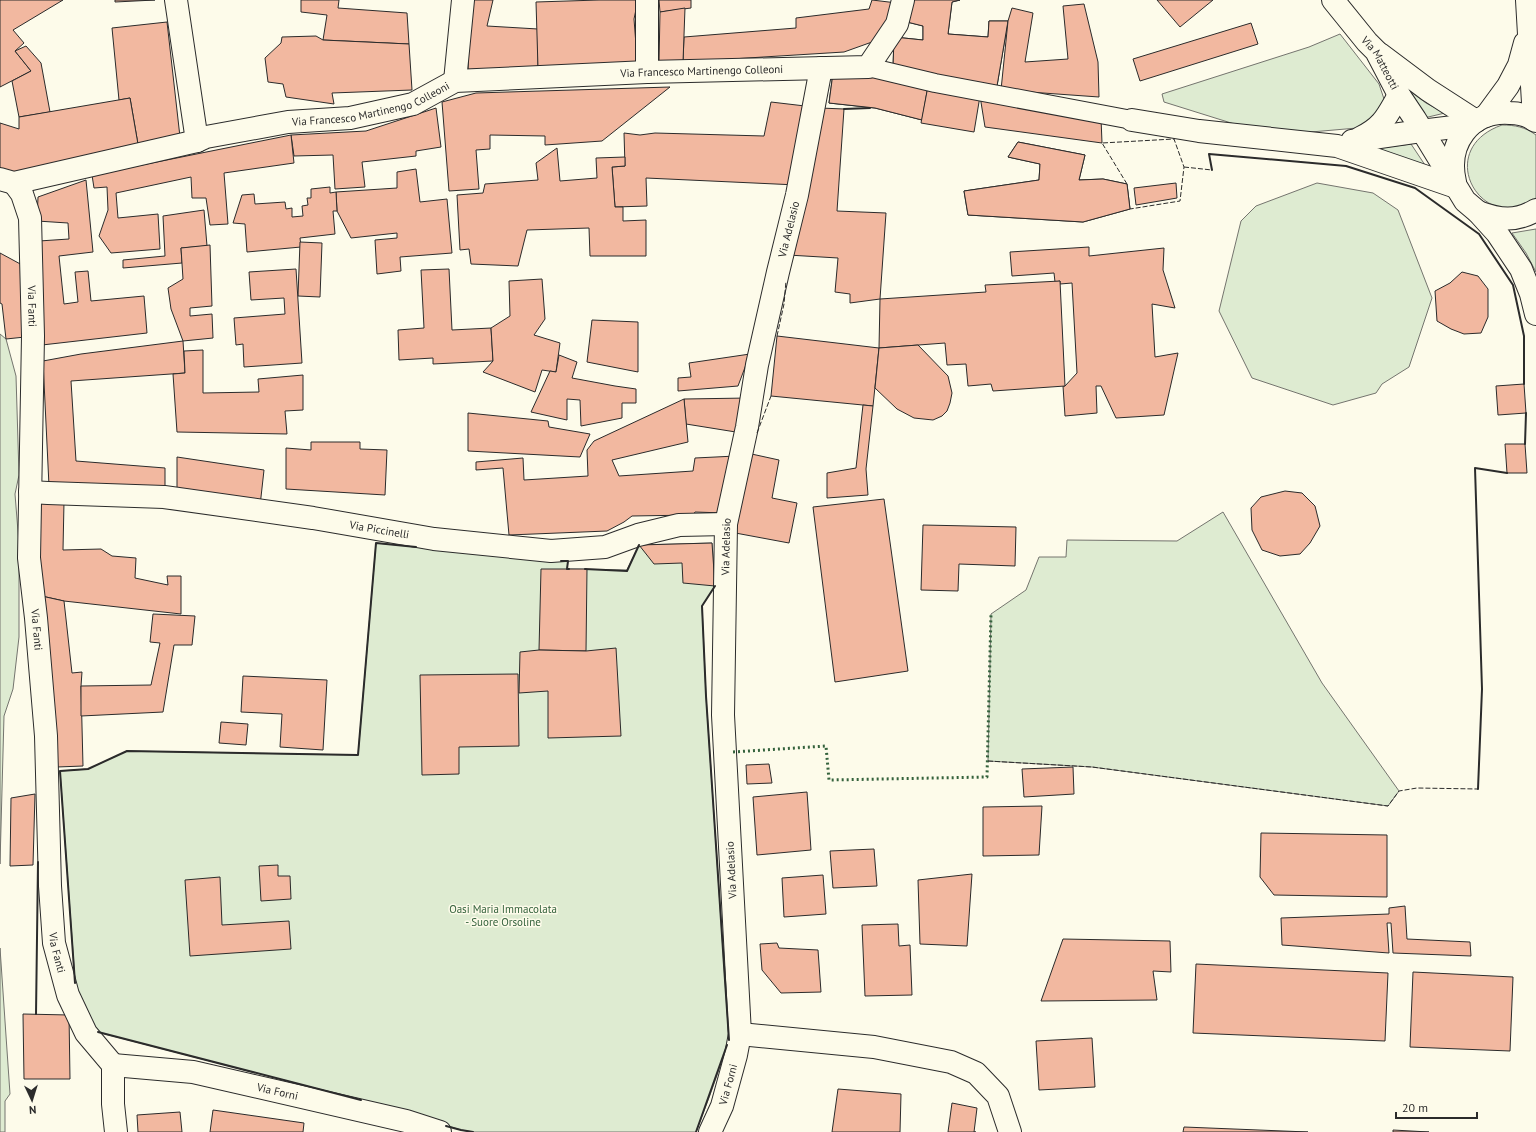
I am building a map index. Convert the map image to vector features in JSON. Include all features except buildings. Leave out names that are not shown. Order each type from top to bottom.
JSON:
[{"type":"street","points":[[176,0],[197,141]]},
{"type":"street","points":[[455,81],[463,0]]},
{"type":"street","points":[[647,72],[648,0]]},
{"type":"street","points":[[903,0],[897,24],[868,67],[936,83],[1132,120],[1199,131],[1344,144],[1477,120],[1502,112],[1518,113],[1535,121],[1527,0]]},
{"type":"street","name":"Via Matteotti","points":[[1333,0],[1376,51],[1399,95],[1465,201],[1478,212],[1497,233],[1521,269],[1531,294],[1536,314]]},
{"type":"street","points":[[1456,187],[1452,170],[1453,154],[1460,138],[1508,86],[1519,65],[1528,30]]},
{"type":"street","points":[[1376,51],[1428,90],[1477,120]]},
{"type":"street","name":"Via Francesco Martinengo Colleoni","points":[[7,181],[197,141],[206,137],[288,122],[350,118],[413,104],[455,81],[647,72],[868,67]]},
{"type":"street","name":"Via Adelasio","points":[[740,1034],[723,715],[726,524],[748,426],[757,365],[797,195],[821,68]]},
{"type":"street","points":[[1344,144],[1373,131],[1383,122],[1399,95]]},
{"type":"street","points":[[1344,144],[1456,187]]},
{"type":"street","name":"Via Fanti","points":[[7,181],[22,194],[30,218],[33,336],[29,558],[36,618],[46,736],[50,886],[54,943],[68,995],[86,1033],[113,1065]]},
{"type":"street","points":[[1478,212],[1494,218],[1510,219],[1527,215],[1536,210]]},
{"type":"street","name":"Via Piccinelli","points":[[30,492],[164,497],[312,518],[434,539],[551,551],[605,546],[638,535],[679,525],[726,524]]},
{"type":"street","points":[[740,1034],[874,1047],[951,1062],[976,1073],[998,1096],[1010,1132]]},
{"type":"street","name":"Via Forni","points":[[710,1132],[722,1106],[736,1055],[740,1034]]},
{"type":"street","points":[[113,1065],[113,1104],[116,1132]]},
{"type":"street","name":"Via Forni","points":[[113,1065],[193,1072],[406,1127],[440,1132]]},
{"type":"green space","points":[[1340,34],[1379,84],[1388,111],[1357,128],[1288,134],[1260,132],[1164,102],[1162,94],[1309,47]]},
{"type":"green space","points":[[1411,92],[1426,103],[1445,113],[1424,118],[1408,95]]},
{"type":"green space","points":[[1502,125],[1520,127],[1536,135],[1536,198],[1516,207],[1498,207],[1483,199],[1472,186],[1468,170],[1470,153],[1481,137]]},
{"type":"green space","points":[[1411,144],[1427,168],[1372,149]]},
{"type":"green space","points":[[1317,183],[1373,193],[1398,210],[1432,298],[1409,367],[1382,384],[1376,393],[1333,405],[1252,378],[1219,311],[1241,221],[1256,206]]},
{"type":"green space","points":[[1536,229],[1536,272],[1526,253],[1512,233]]},
{"type":"green space","points":[[0,334],[6,339],[16,376],[19,475],[15,494],[19,544],[19,637],[13,689],[4,716],[0,864]]},
{"type":"green space","points":[[1223,512],[1322,683],[1399,791],[1388,806],[1092,767],[988,761],[991,614],[1026,590],[1039,557],[1066,557],[1067,540],[1177,541]]},
{"type":"green space","name":"Oasi Maria Immacolata - Suore Orsoline","points":[[376,543],[568,561],[567,569],[627,570],[639,545],[712,543],[715,586],[702,606],[706,696],[729,1041],[696,1132],[473,1132],[461,1130],[384,1106],[97,1032],[76,994],[60,771],[88,769],[127,751],[358,755]]},
{"type":"green space","points":[[0,948],[10,1094],[5,1101],[5,1132],[0,1132]]},
{"type":"hedge","points":[[733,752],[826,746],[829,780],[987,777],[991,614]]},
{"type":"fence","points":[[1127,184],[1102,143],[1174,139],[1184,167],[1180,201],[1130,209]]},
{"type":"fence","points":[[1184,167],[1212,170]]},
{"type":"fence","points":[[777,336],[784,304],[786,281]]},
{"type":"fence","points":[[757,433],[771,396]]},
{"type":"fence","points":[[988,761],[1092,767],[1388,806],[1399,791],[1417,788],[1478,789]]},
{"type":"wall","points":[[844,109],[870,108]]},
{"type":"wall","points":[[1212,170],[1209,154],[1346,166],[1415,188],[1479,234],[1513,285],[1524,336],[1524,384]]},
{"type":"wall","points":[[1525,444],[1526,413]]},
{"type":"wall","points":[[1478,789],[1482,689],[1475,468],[1507,473]]},
{"type":"wall","points":[[75,983],[60,771],[88,769],[127,751],[358,755],[376,543],[416,547]]},
{"type":"wall","points":[[585,569],[627,571],[639,545]]},
{"type":"wall","points":[[561,561],[568,561],[567,569],[569,569]]},
{"type":"wall","points":[[715,586],[702,606],[706,696],[729,1040]]},
{"type":"wall","points":[[36,1014],[38,862]]},
{"type":"wall","points":[[98,1032],[361,1100]]},
{"type":"wall","points":[[696,1132],[727,1045]]},
{"type":"wall","points":[[446,1126],[473,1132]]}]
